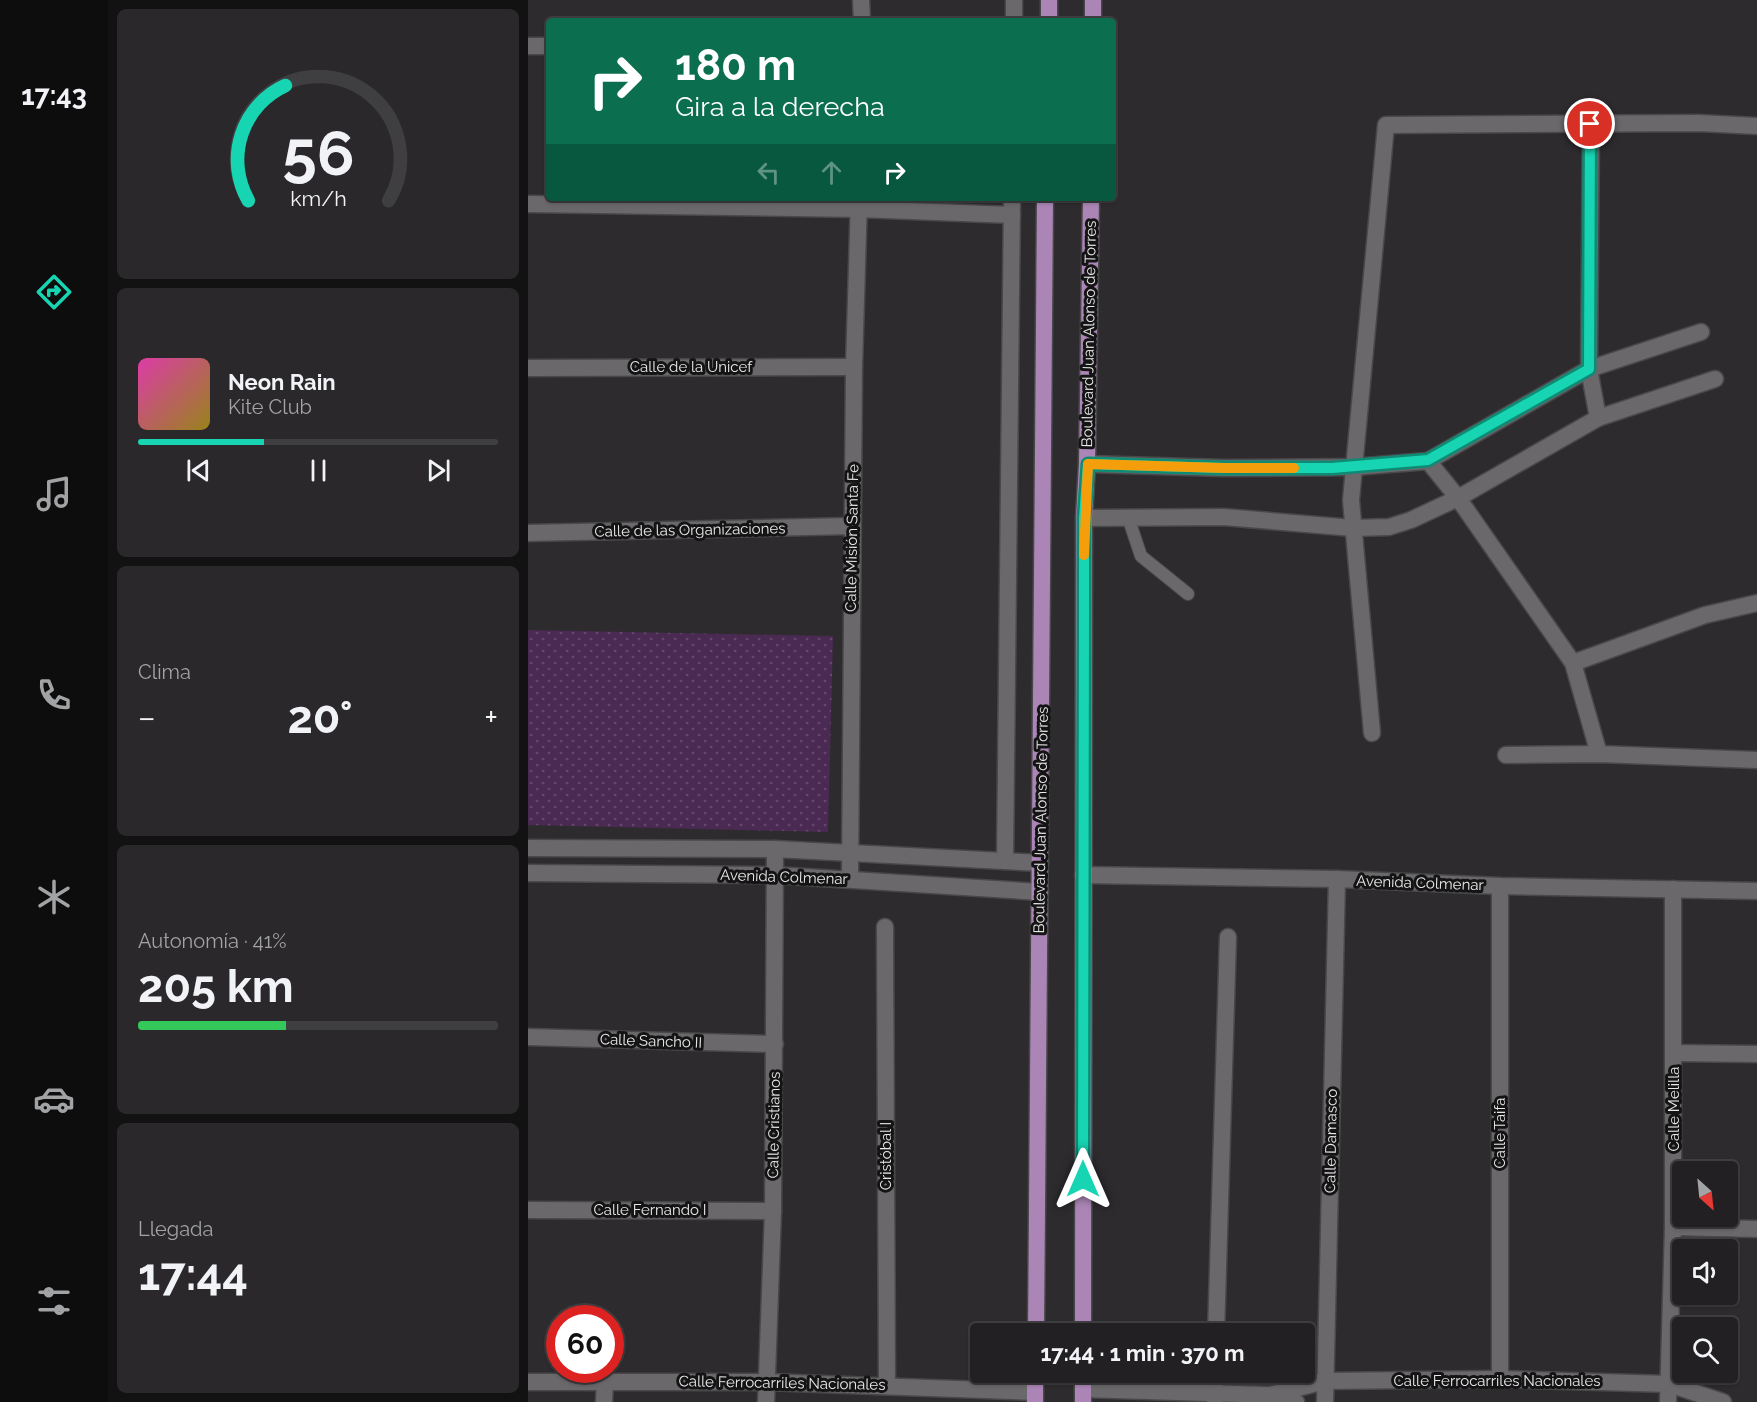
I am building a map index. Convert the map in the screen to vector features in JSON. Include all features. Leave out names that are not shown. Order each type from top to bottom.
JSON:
[{"type":"main road","points":[[1049,0],[1049,18]]},
{"type":"main road","points":[[1093,0],[1093,18]]},
{"type":"main road","name":"Boulevard Juan Alonso de Torres","points":[[1036,1323],[1046,201]]},
{"type":"main road","name":"Boulevard Juan Alonso de Torres","points":[[1083,1323],[1084,518],[1088,464],[1091,201]]},
{"type":"street","points":[[861,0],[862,18]]},
{"type":"street","points":[[1014,0],[1014,18]]},
{"type":"street","points":[[528,46],[546,46]]},
{"type":"street","points":[[1372,734],[1351,500],[1386,125],[1699,123],[1757,126]]},
{"type":"street","points":[[1590,124],[1589,369],[1598,418]]},
{"type":"street","points":[[528,204],[859,203],[1012,206],[1005,861]]},
{"type":"street","name":"Calle Misión Santa Fe","points":[[850,879],[854,367],[859,203]]},
{"type":"street","points":[[1088,464],[1224,468],[1354,467],[1428,460],[1589,369],[1701,332]]},
{"type":"street","name":"Calle de la Unicef","points":[[528,368],[854,367]]},
{"type":"street","points":[[1084,518],[1224,517],[1353,528],[1389,527],[1411,520],[1458,498],[1598,418],[1715,379]]},
{"type":"street","points":[[1428,460],[1458,498],[1573,663],[1599,754]]},
{"type":"street","name":"Calle de las Organizaciones","points":[[528,533],[852,526]]},
{"type":"street","points":[[1573,663],[1705,615],[1757,603]]},
{"type":"street","points":[[1506,755],[1599,754],[1757,760]]},
{"type":"street","name":"Avenida Colmenar","points":[[528,848],[775,849],[1040,863]]},
{"type":"street","name":"Calle Cristianos","points":[[766,1402],[773,1211],[775,849]]},
{"type":"street","name":"Avenida Colmenar","points":[[528,873],[774,875],[1040,892]]},
{"type":"street","name":"Avenida Colmenar","points":[[1083,875],[1336,879],[1500,886],[1757,891]]},
{"type":"street","name":"Calle Damasco","points":[[1325,1402],[1336,879]]},
{"type":"street","name":"Calle Taifa","points":[[1500,886],[1500,1379]]},
{"type":"street","name":"Calle Melilla","points":[[1673,889],[1673,1161]]},
{"type":"street","name":"Cristóbal I","points":[[885,927],[887,1385]]},
{"type":"street","points":[[1216,1323],[1228,937]]},
{"type":"street","name":"Calle Sancho II","points":[[528,1037],[775,1044]]},
{"type":"street","points":[[1674,1053],[1757,1054]]},
{"type":"street","name":"Calle Fernando I","points":[[528,1210],[773,1211]]},
{"type":"street","points":[[1673,1227],[1757,1229]]},
{"type":"street","name":"Calle Melilla","points":[[1668,1402],[1673,1227]]},
{"type":"street","name":"Calle Ferrocarriles Nacionales","points":[[1083,1388],[1215,1397],[1270,1395],[1325,1381],[1500,1379],[1669,1384],[1722,1402],[1737,1402]]},
{"type":"street","name":"Calle Ferrocarriles Nacionales","points":[[624,1381],[887,1385],[1035,1397]]},
{"type":"street","name":"Calle Ferrocarriles Nacionales","points":[[528,1382],[546,1382]]},
{"type":"street","points":[[604,1383],[604,1402]]},
{"type":"street","name":"Calle Ferrocarriles Nacionales","points":[[1270,1395],[1296,1402]]},
{"type":"lane","points":[[1128,517],[1141,556],[1188,594]]},
{"type":"shaded area","points":[[528,630],[833,636],[828,832],[528,825]]},
{"type":"slow traffic","points":[[1084,555],[1088,464],[1294,468]]},
{"type":"route","points":[[1083,1179],[1084,518],[1088,464],[1332,468],[1428,460],[1589,369],[1590,124]]}]
